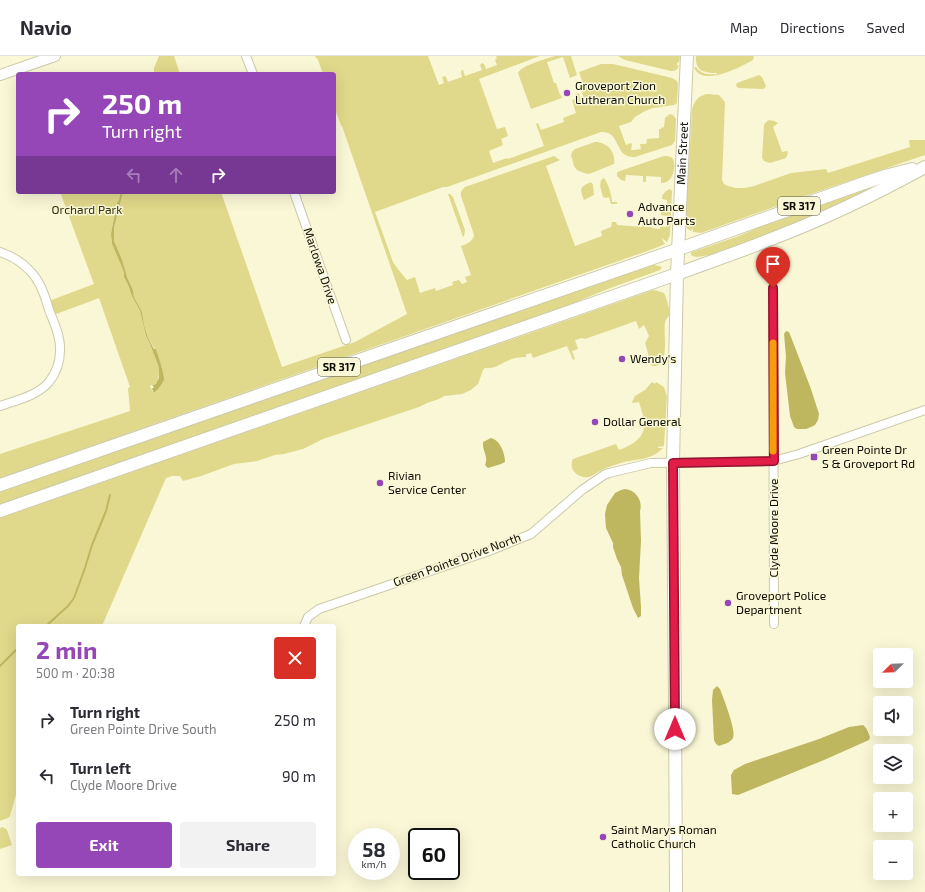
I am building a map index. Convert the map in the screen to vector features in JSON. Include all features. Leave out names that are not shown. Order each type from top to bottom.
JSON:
[{"type":"main road","name":"Main Street","points":[[676,892],[673,463],[677,274],[687,56]]},
{"type":"main road","name":"SR 317","points":[[0,486],[864,183],[896,173],[925,167],[890,186],[795,230],[772,239],[677,274],[0,510]]},
{"type":"street","points":[[0,75],[54,56]]},
{"type":"street","points":[[246,56],[252,72]]},
{"type":"street","name":"Marlowa Drive","points":[[295,194],[346,340]]},
{"type":"street","points":[[0,252],[24,265],[36,278],[41,288],[60,344],[59,362],[53,376],[44,386],[35,393],[0,406]]},
{"type":"street","name":"Clyde Moore Drive","points":[[773,288],[774,624]]},
{"type":"street","name":"Green Pointe Drive North","points":[[305,624],[308,617],[320,609],[489,551],[531,534],[569,501],[604,475],[609,473],[651,463],[774,461],[799,454],[925,410]]},
{"type":"green space","points":[[159,56],[174,56],[179,72],[154,72]]},
{"type":"green space","name":"Orchard Park","points":[[315,56],[428,56],[439,85],[444,83],[442,77],[445,76],[448,82],[462,77],[462,70],[465,76],[482,70],[480,65],[482,63],[486,69],[497,65],[495,60],[497,58],[496,56],[540,56],[479,79],[497,129],[505,127],[508,136],[501,139],[503,145],[489,151],[493,163],[544,146],[536,124],[538,123],[541,130],[564,122],[563,118],[576,113],[572,100],[576,99],[575,94],[579,93],[582,102],[584,101],[582,91],[585,90],[579,72],[601,64],[613,64],[672,78],[677,81],[677,103],[674,105],[653,108],[645,111],[635,117],[631,122],[619,126],[626,145],[632,144],[631,150],[641,149],[640,144],[646,144],[647,139],[659,138],[659,129],[664,127],[665,118],[670,114],[673,115],[676,119],[675,141],[672,145],[635,157],[628,156],[623,153],[612,136],[608,133],[601,132],[375,212],[393,262],[407,280],[415,277],[420,293],[435,288],[436,291],[453,285],[452,282],[459,280],[462,284],[467,282],[465,277],[471,275],[461,246],[471,241],[474,235],[461,196],[461,192],[464,188],[554,156],[560,160],[546,166],[575,246],[602,236],[601,231],[611,227],[612,222],[616,222],[617,225],[642,227],[644,218],[644,227],[660,229],[660,227],[666,227],[667,216],[661,215],[661,211],[667,211],[667,200],[662,199],[662,197],[664,193],[670,189],[672,191],[670,235],[667,242],[662,238],[665,244],[653,249],[0,478],[0,454],[130,411],[128,388],[130,387],[99,298],[51,316],[46,302],[94,284],[61,194],[120,194],[117,203],[112,228],[112,244],[124,273],[124,277],[140,311],[146,336],[159,368],[158,382],[150,386],[154,393],[161,385],[164,377],[156,349],[148,338],[142,312],[134,297],[133,290],[114,241],[114,228],[122,194],[222,194],[282,367],[355,342],[407,314],[336,112],[336,72],[322,72]]},
{"type":"green space","points":[[555,56],[571,56],[577,75],[570,78],[563,57],[547,62],[554,83],[556,83],[562,98],[531,109],[518,73],[524,67]]},
{"type":"green space","points":[[618,56],[680,56],[679,62],[677,63],[679,66],[676,70],[671,71],[625,60]]},
{"type":"green space","points":[[696,56],[754,56],[753,60],[731,71],[713,76],[704,76],[698,73],[694,67],[705,74],[717,73],[704,72],[701,70],[697,65]]},
{"type":"green space","points":[[759,75],[762,77],[766,86],[763,89],[739,88],[736,85],[737,83]]},
{"type":"green space","points":[[707,94],[719,95],[725,102],[722,180],[724,184],[728,186],[745,188],[791,173],[826,169],[828,173],[910,147],[909,140],[925,140],[925,155],[701,233],[693,232],[693,229],[691,231],[684,224],[684,191],[689,164],[692,110],[697,99]]},
{"type":"green space","points":[[769,120],[778,123],[773,127],[782,152],[787,151],[788,153],[786,158],[770,163],[764,161],[762,158],[764,125]]},
{"type":"green space","points":[[599,142],[610,148],[614,156],[614,164],[589,174],[577,170],[574,166],[571,155],[572,152],[575,149]]},
{"type":"green space","points":[[664,156],[671,157],[674,162],[674,171],[669,180],[666,182],[661,183],[661,177],[646,176],[646,182],[643,182],[643,176],[626,175],[625,181],[621,180],[617,176],[617,173],[620,171]]},
{"type":"green space","points":[[896,177],[816,216],[716,254],[697,257],[692,256],[691,254],[692,252],[739,236],[776,220]]},
{"type":"green space","points":[[604,178],[610,189],[612,202],[617,202],[617,204],[611,204],[609,197],[603,197],[600,186],[601,180]]},
{"type":"green space","points":[[591,182],[593,185],[594,195],[584,200],[581,191],[582,187]]},
{"type":"green space","points":[[448,194],[453,197],[465,230],[463,237]]},
{"type":"green space","points":[[655,265],[662,267],[660,270],[605,290],[562,308],[0,505],[0,492],[25,482],[646,266]]},
{"type":"green space","points":[[653,290],[664,293],[667,301],[669,315],[665,321],[665,349],[662,362],[658,365],[652,366],[649,362],[645,343],[649,336],[644,325],[639,329],[636,321],[585,339],[582,338],[575,340],[578,349],[572,351],[575,359],[573,360],[567,346],[533,358],[531,353],[526,354],[526,357],[514,358],[494,367],[485,368],[478,384],[471,390],[462,394],[444,396],[419,407],[323,439],[303,449],[275,455],[257,461],[234,464],[183,481],[180,476],[166,478],[103,624],[16,624],[16,794],[10,816],[0,821],[0,518]]},
{"type":"green space","points":[[652,382],[655,384],[656,382],[664,387],[667,396],[664,446],[658,447],[663,448],[652,456],[643,459],[626,461],[603,469],[589,477],[578,475],[573,470],[573,459],[616,444],[619,450],[631,444],[641,436],[644,428],[639,427],[638,425],[644,423],[643,415],[639,402],[632,402],[635,396],[645,390]]},
{"type":"green space","points":[[3,827],[7,830],[12,845],[0,849],[0,828]]},
{"type":"shaded area","points":[[120,194],[122,194],[114,228],[114,241],[133,290],[134,297],[142,312],[148,338],[154,349],[156,349],[164,377],[161,386],[154,393],[152,389],[154,387],[152,385],[156,384],[159,378],[159,368],[146,336],[140,311],[124,277],[124,273],[112,244],[111,234],[117,203]]},
{"type":"shaded area","points":[[786,331],[789,332],[791,337],[819,414],[815,425],[806,429],[797,429],[794,427],[790,416],[785,373],[786,356],[784,334]]},
{"type":"shaded area","points":[[491,438],[497,441],[501,447],[505,462],[488,468],[485,465],[486,457],[483,442]]},
{"type":"shaded area","points":[[625,489],[632,491],[638,497],[641,507],[639,578],[641,616],[638,618],[622,575],[621,567],[613,547],[613,543],[606,528],[605,514],[607,505],[615,493]]},
{"type":"shaded area","points":[[717,686],[720,689],[734,734],[730,741],[719,746],[714,740],[712,700],[713,690]]},
{"type":"shaded area","points":[[863,725],[869,733],[869,740],[738,795],[732,794],[731,775],[734,770],[745,764],[819,739],[849,727]]},
{"type":"waterway","points":[[48,624],[68,606],[74,598],[92,545],[106,511],[110,495]]},
{"type":"waterway","points":[[0,666],[16,650]]},
{"type":"slow traffic","points":[[773,343],[773,451]]},
{"type":"place","name":"Groveport Zion Lutheran Church","points":[[567,93]]},
{"type":"place","name":"Advance Auto Parts","points":[[630,214]]},
{"type":"place","name":"Wendy's","points":[[622,359]]},
{"type":"place","name":"Dollar General","points":[[595,422]]},
{"type":"place","name":"Green Pointe Dr S & Groveport Rd","points":[[814,457]]},
{"type":"place","name":"Rivian Service Center","points":[[380,483]]},
{"type":"place","name":"Groveport Police Department","points":[[728,603]]},
{"type":"place","name":"Saint Marys Roman Catholic Church","points":[[603,837]]},
{"type":"route","points":[[675,729],[673,463],[774,461],[773,288]]}]
